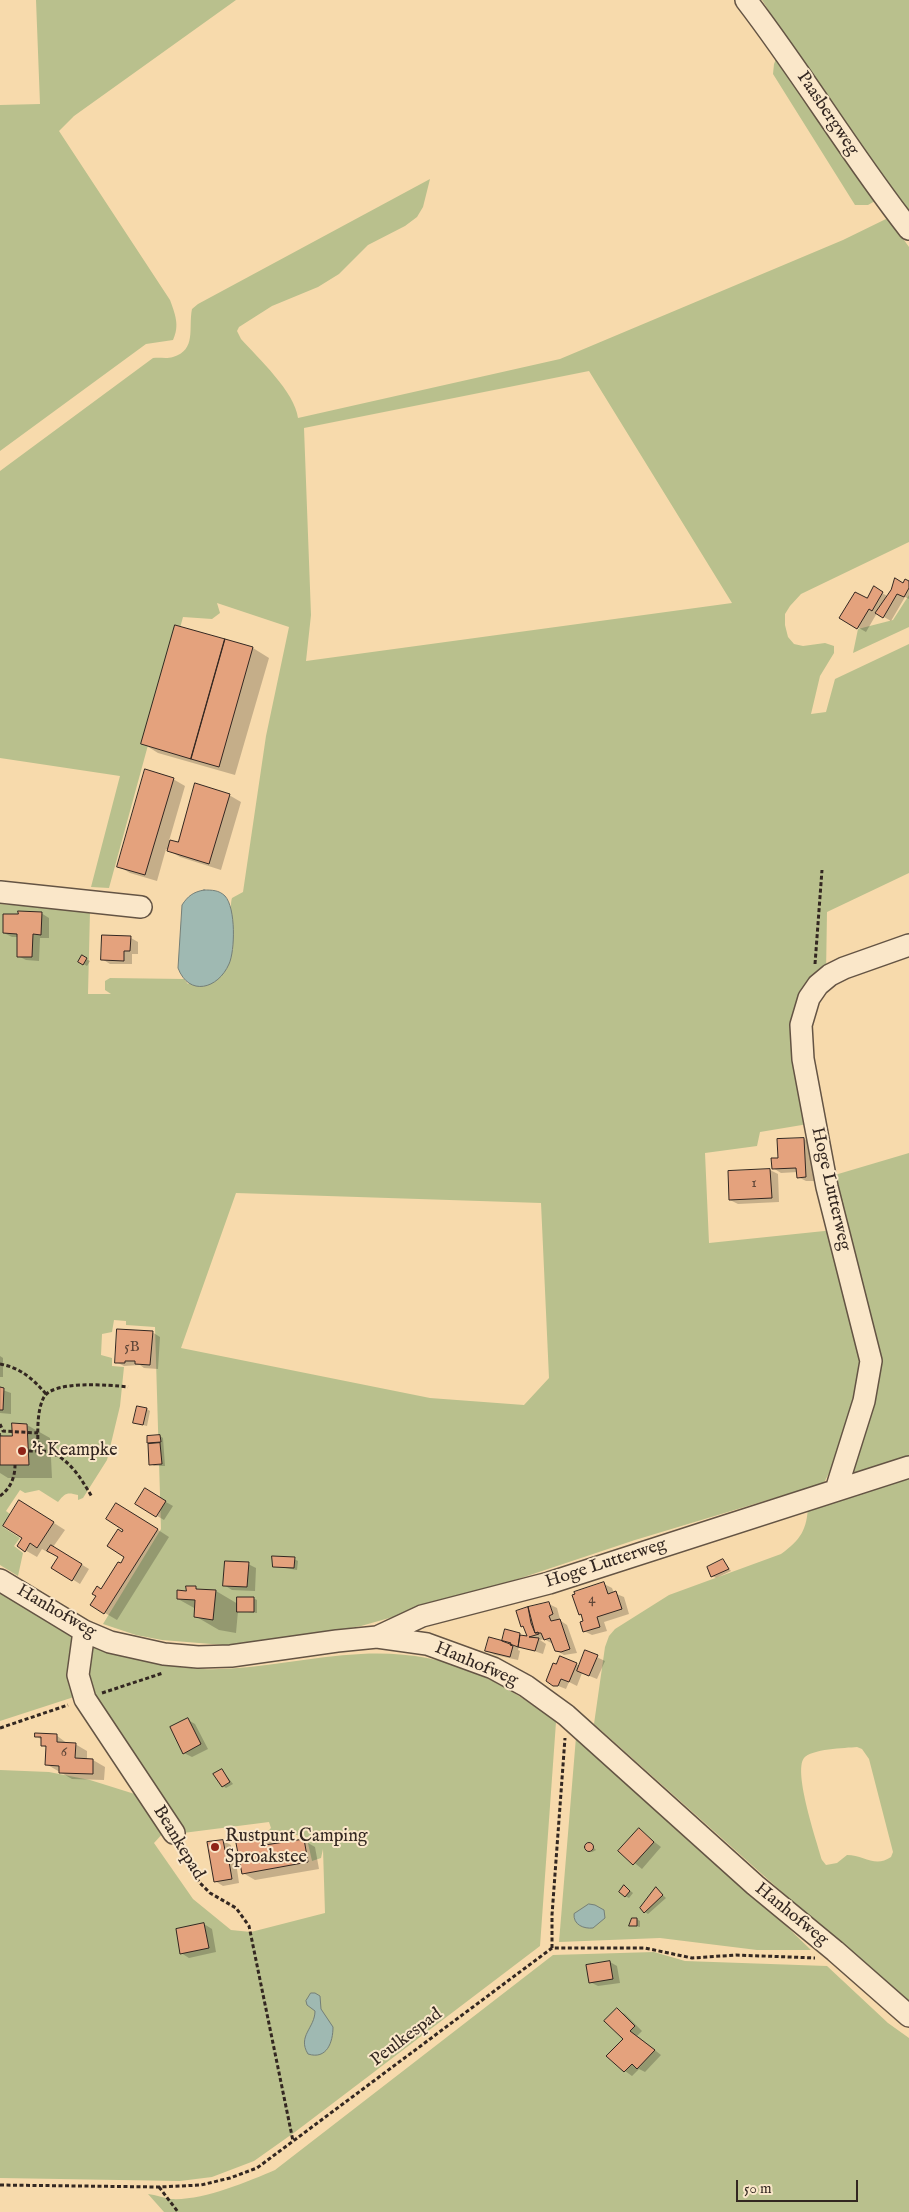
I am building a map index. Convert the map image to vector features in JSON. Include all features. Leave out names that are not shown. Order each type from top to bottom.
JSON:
[{"type":"street","name":"Paasbergweg","points":[[746,0],[909,228]]},
{"type":"street","points":[[0,892],[141,907]]},
{"type":"street","name":"Hoge Lutterweg","points":[[836,1490],[864,1401],[871,1361],[827,1187],[803,1059],[801,1025],[804,1011],[813,992],[830,975],[844,968],[909,945]]},
{"type":"street","name":"Hoge Lutterweg","points":[[377,1637],[422,1616],[549,1583],[909,1467]]},
{"type":"street","name":"Hanhofweg","points":[[0,1580],[84,1631],[110,1642],[164,1654],[231,1656],[377,1637],[427,1644],[493,1668],[526,1686],[566,1715],[637,1776],[755,1885],[835,1950],[909,2016]]},
{"type":"street","name":"Beankepad","points":[[84,1631],[78,1675],[85,1699],[174,1833]]},
{"type":"path","points":[[813,992],[822,870]]},
{"type":"path","points":[[0,1364],[13,1366],[32,1378],[46,1394]]},
{"type":"path","points":[[38,1452],[38,1433],[43,1398],[46,1394],[63,1387],[93,1384],[128,1387]]},
{"type":"path","points":[[0,1424],[3,1431],[38,1433]]},
{"type":"path","points":[[29,1451],[51,1452],[67,1463],[80,1477],[92,1497]]},
{"type":"path","points":[[0,1496],[8,1491],[15,1473],[15,1465]]},
{"type":"path","points":[[566,1715],[552,1916],[552,1948],[645,1948],[698,1958],[736,1955],[823,1958],[835,1950]]},
{"type":"path","name":"Beankepad","points":[[174,1833],[199,1882],[210,1893],[236,1908],[249,1926],[293,2141]]},
{"type":"path","name":"Peulkespad","points":[[0,2185],[158,2187],[201,2185],[230,2178],[257,2168],[552,1948]]},
{"type":"path","points":[[158,2187],[178,2212]]},
{"type":"green space","points":[[36,0],[236,0],[74,116],[59,131],[170,300],[176,324],[173,340],[146,344],[0,451],[0,105],[40,104]]},
{"type":"green space","points":[[762,0],[909,0],[909,222],[863,160]]},
{"type":"green space","points":[[779,52],[875,201],[868,205],[855,205],[773,74],[774,64]]},
{"type":"green space","points":[[430,179],[423,207],[417,217],[405,226],[368,245],[339,274],[318,287],[272,306],[239,327],[237,331],[241,339],[266,365],[283,387],[290,397],[298,418],[560,359],[843,240],[888,218],[909,247],[909,542],[801,594],[785,614],[785,625],[788,637],[794,644],[803,646],[825,643],[834,646],[834,653],[820,676],[811,714],[826,712],[835,679],[909,644],[909,873],[827,912],[826,974],[805,994],[808,1124],[760,1132],[757,1146],[705,1153],[709,1243],[834,1230],[861,1363],[854,1398],[834,1463],[824,1483],[635,1540],[467,1596],[361,1626],[271,1642],[236,1646],[162,1640],[136,1635],[103,1624],[161,1529],[155,1327],[126,1325],[126,1321],[114,1320],[112,1332],[102,1334],[101,1355],[112,1358],[112,1366],[124,1367],[120,1406],[107,1460],[83,1498],[78,1500],[78,1495],[69,1494],[65,1495],[58,1502],[39,1490],[25,1493],[20,1490],[6,1511],[10,1514],[3,1527],[20,1538],[14,1546],[23,1553],[18,1576],[0,1565],[0,904],[90,911],[88,994],[111,994],[105,990],[105,981],[110,978],[184,979],[188,984],[233,950],[231,902],[232,898],[243,892],[266,736],[289,627],[217,603],[220,613],[212,619],[183,617],[109,888],[91,887],[120,776],[0,758],[0,471],[153,358],[170,358],[181,354],[189,344],[192,309],[198,304]],"holes":[[[589,371],[732,603],[306,661],[311,615],[304,428]],[[236,1193],[541,1203],[549,1378],[524,1405],[430,1398],[181,1348]]]},
{"type":"green space","points":[[909,595],[909,627],[853,653],[858,629],[893,620]]},
{"type":"green space","points":[[909,1153],[909,1460],[844,1477],[868,1401],[828,1177]]},
{"type":"green space","points":[[909,1475],[909,2008],[868,1974],[801,1909],[594,1724],[605,1647],[609,1636],[615,1629],[669,1595],[781,1554],[794,1544],[802,1533],[808,1506]],"holes":[[[857,1747],[862,1749],[869,1759],[893,1852],[891,1857],[880,1861],[847,1855],[837,1863],[826,1865],[822,1860],[807,1807],[801,1777],[801,1766],[804,1758],[814,1753],[845,1748]]]},
{"type":"green space","points":[[0,1590],[76,1635],[77,1696],[0,1721]]},
{"type":"green space","points":[[92,1645],[160,1663],[203,1669],[243,1668],[341,1655],[390,1654],[416,1656],[442,1661],[488,1679],[511,1691],[556,1722],[540,1946],[254,2161],[212,2177],[180,2181],[0,2178],[0,1770],[49,1772],[90,1780],[141,1796],[165,1831],[154,1843],[193,1899],[231,1930],[251,1932],[325,1913],[323,1849],[321,1858],[312,1861],[307,1839],[289,1834],[270,1837],[268,1831],[271,1828],[269,1822],[183,1833],[123,1747],[85,1677]]},
{"type":"green space","points":[[576,1737],[776,1916],[811,1950],[757,1950],[660,1938],[559,1942]]},
{"type":"green space","points":[[654,1952],[685,1961],[827,1966],[888,2023],[909,2038],[909,2212],[164,2212],[148,2194],[171,2199],[196,2197],[224,2190],[275,2170],[553,1955]]},
{"type":"water","points":[[204,890],[213,890],[220,893],[229,902],[233,919],[233,940],[231,958],[224,973],[211,984],[196,986],[189,983],[183,977],[178,968],[182,905],[191,895]]},
{"type":"water","points":[[589,1904],[604,1910],[605,1918],[593,1928],[580,1926],[574,1918],[574,1914]]},
{"type":"water","points":[[311,1993],[320,1996],[321,2009],[333,2027],[332,2038],[328,2048],[324,2052],[315,2055],[308,2054],[304,2042],[315,2011],[307,2005],[306,2001]]},
{"type":"building","points":[[895,578],[903,583],[905,579],[909,581],[909,588],[904,597],[897,594],[883,618],[875,613],[891,590]]},
{"type":"building","points":[[874,586],[883,592],[872,611],[869,609],[857,629],[839,618],[855,592],[867,598]]},
{"type":"building","points":[[175,625],[225,639],[191,759],[141,744]]},
{"type":"building","points":[[225,639],[253,647],[219,767],[191,759]]},
{"type":"building","points":[[145,769],[174,778],[145,875],[117,867]]},
{"type":"building","points":[[195,783],[230,794],[209,864],[167,851],[170,840],[178,842]]},
{"type":"building","points":[[18,911],[42,912],[41,935],[33,934],[32,957],[17,957],[17,934],[3,933],[3,914],[18,914]]},
{"type":"building","points":[[102,935],[131,936],[130,951],[124,951],[124,961],[101,960]]},
{"type":"building","points":[[82,955],[87,958],[83,965],[78,962]]},
{"type":"building","points":[[804,1138],[806,1177],[797,1178],[796,1168],[772,1169],[771,1158],[778,1158],[777,1139]]},
{"type":"building","points":[[770,1169],[772,1198],[729,1200],[728,1171]]},
{"type":"building","points":[[117,1329],[153,1331],[150,1365],[135,1364],[135,1361],[115,1363]]},
{"type":"building","points":[[0,1387],[4,1388],[3,1410],[0,1410]]},
{"type":"building","points":[[137,1406],[147,1408],[143,1425],[133,1423]]},
{"type":"building","points":[[12,1423],[27,1424],[29,1465],[0,1465],[0,1436],[12,1436]]},
{"type":"building","points":[[160,1435],[161,1442],[147,1443],[147,1436]]},
{"type":"building","points":[[160,1443],[162,1464],[149,1465],[148,1444]]},
{"type":"building","points":[[145,1488],[166,1501],[156,1517],[135,1504]]},
{"type":"building","points":[[19,1500],[54,1522],[37,1548],[30,1543],[25,1552],[17,1546],[22,1538],[3,1526]]},
{"type":"building","points":[[116,1503],[158,1529],[104,1614],[90,1605],[96,1596],[92,1594],[97,1586],[101,1589],[118,1562],[121,1563],[124,1557],[107,1546],[118,1529],[122,1532],[123,1530],[106,1519]]},
{"type":"building","points":[[51,1545],[82,1564],[72,1581],[51,1568],[58,1557],[47,1551]]},
{"type":"building","points":[[272,1556],[295,1557],[294,1568],[273,1567]]},
{"type":"building","points":[[723,1559],[729,1569],[711,1577],[707,1567]]},
{"type":"building","points":[[225,1561],[249,1562],[247,1587],[223,1586]]},
{"type":"building","points":[[604,1582],[608,1594],[616,1591],[622,1609],[597,1617],[600,1627],[583,1632],[580,1622],[583,1621],[581,1614],[579,1615],[572,1595],[575,1594],[574,1592]]},
{"type":"building","points":[[186,1586],[196,1586],[196,1589],[216,1590],[213,1620],[194,1617],[195,1600],[177,1599],[177,1590],[186,1591]]},
{"type":"building","points":[[237,1597],[254,1597],[254,1612],[237,1612]]},
{"type":"building","points":[[549,1602],[553,1614],[549,1616],[551,1621],[560,1619],[570,1649],[561,1652],[555,1651],[550,1638],[544,1640],[541,1633],[535,1633],[528,1607]]},
{"type":"building","points":[[528,1607],[535,1633],[538,1632],[539,1634],[529,1637],[539,1638],[535,1651],[518,1647],[520,1635],[527,1636],[523,1626],[521,1627],[516,1611]]},
{"type":"building","points":[[505,1629],[520,1633],[518,1647],[502,1641]]},
{"type":"building","points":[[489,1637],[511,1643],[510,1645],[513,1646],[510,1657],[485,1651]]},
{"type":"building","points":[[585,1650],[598,1655],[589,1676],[577,1671]]},
{"type":"building","points":[[560,1656],[577,1663],[569,1682],[561,1679],[558,1686],[553,1686],[546,1681],[553,1663],[556,1664]]},
{"type":"building","points":[[188,1718],[201,1744],[183,1754],[170,1727]]},
{"type":"building","points":[[35,1733],[57,1734],[57,1742],[76,1743],[75,1758],[93,1759],[93,1774],[59,1773],[59,1766],[45,1765],[46,1746],[41,1746],[41,1737],[35,1737]]},
{"type":"building","points":[[222,1769],[230,1782],[222,1787],[213,1774]]},
{"type":"building","points":[[639,1828],[654,1842],[633,1865],[618,1851]]},
{"type":"building","points":[[263,1833],[265,1845],[304,1839],[308,1862],[242,1874],[235,1838]]},
{"type":"building","points":[[223,1840],[225,1850],[227,1850],[232,1879],[214,1882],[207,1842]]},
{"type":"building","points":[[589,1843],[593,1847],[589,1851],[585,1847]]},
{"type":"building","points":[[624,1885],[630,1891],[625,1897],[619,1892]]},
{"type":"building","points":[[656,1887],[663,1895],[644,1913],[640,1908]]},
{"type":"building","points":[[632,1918],[637,1918],[637,1926],[629,1926]]},
{"type":"building","points":[[204,1923],[209,1948],[180,1954],[176,1929]]},
{"type":"building","points":[[610,1961],[613,1979],[589,1983],[586,1965]]},
{"type":"building","points":[[617,2008],[635,2026],[630,2031],[655,2050],[637,2069],[632,2064],[624,2072],[606,2056],[623,2039],[604,2021]]},
{"type":"place","name":"'t Keampke","points":[[22,1451]]},
{"type":"place","name":"Rustpunt Camping Sproakstee","points":[[215,1847]]}]
